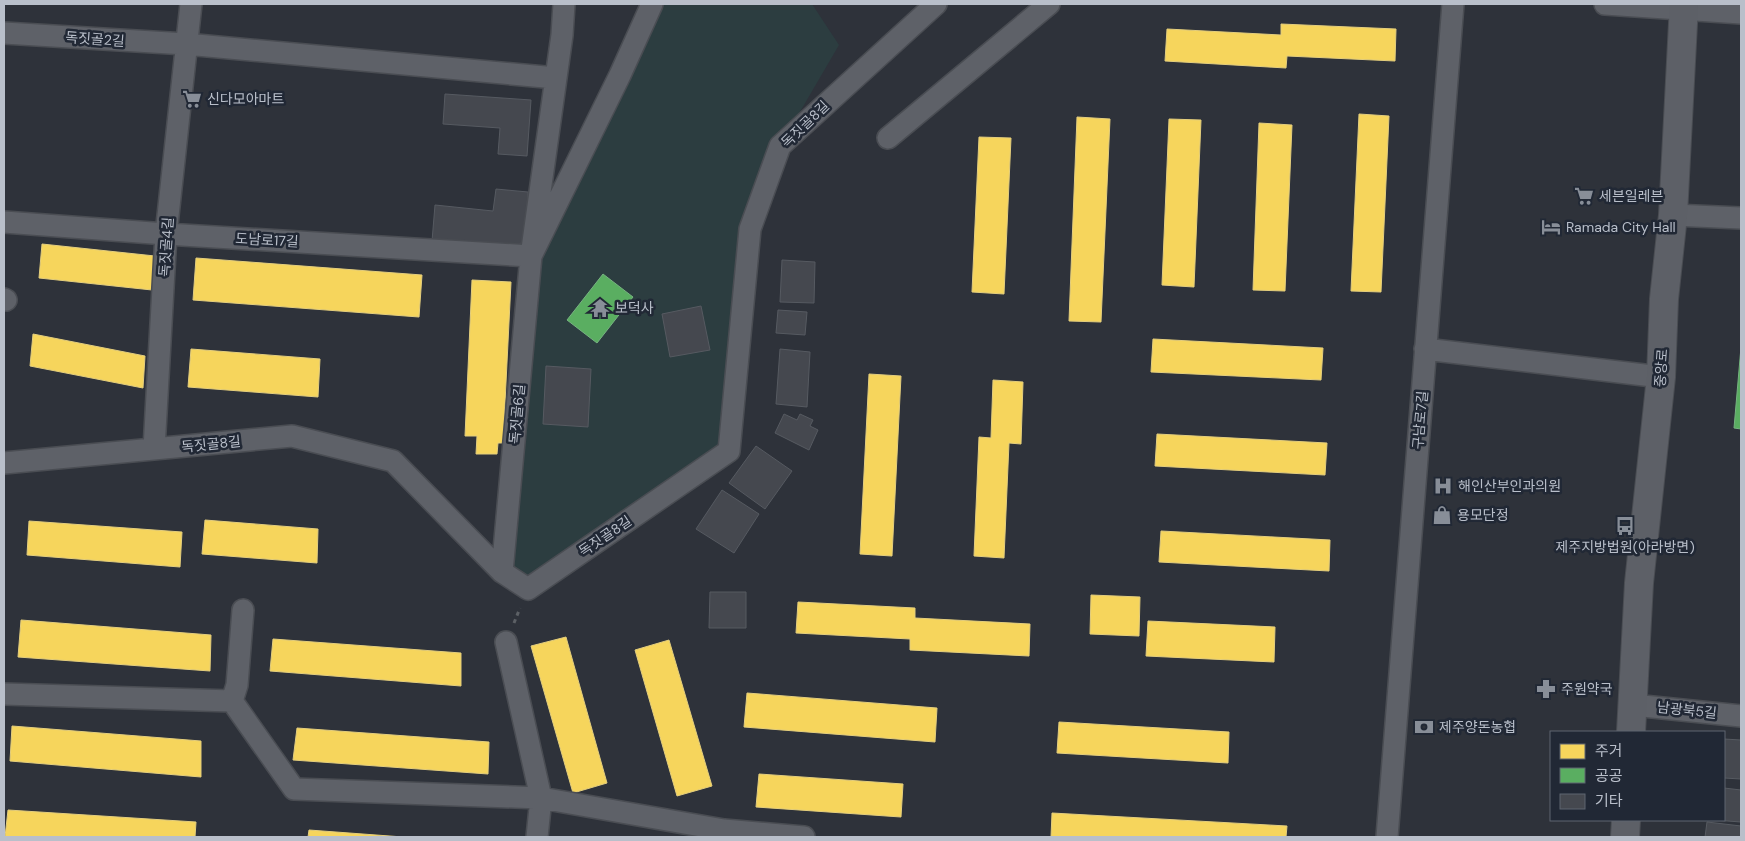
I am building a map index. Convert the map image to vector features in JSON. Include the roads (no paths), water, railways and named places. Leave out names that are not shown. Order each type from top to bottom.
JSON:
[{"type":"main road","name":"중앙로","points":[[1631,731],[1639,583],[1661,376],[1664,299],[1673,215],[1684,6]]},
{"type":"main road","points":[[1625,837],[1626,821]]},
{"type":"street","name":"독짓골4길","points":[[154,450],[166,234],[190,4]]},
{"type":"street","name":"독짓골6길","points":[[502,572],[531,256],[562,35],[564,4]]},
{"type":"street","name":"독짓골6길","points":[[531,256],[652,4]]},
{"type":"street","name":"독짓골8길","points":[[4,463],[292,436],[394,461],[502,572],[528,588],[729,451],[750,229],[780,146],[936,4]]},
{"type":"street","points":[[888,138],[1049,4]]},
{"type":"street","name":"구남로7길","points":[[1387,837],[1453,4]]},
{"type":"street","points":[[1605,4],[1684,6],[1741,13]]},
{"type":"street","name":"독짓골2길","points":[[4,33],[186,44]]},
{"type":"street","points":[[186,44],[556,78]]},
{"type":"street","points":[[1673,215],[1741,218]]},
{"type":"street","name":"도남로17길","points":[[4,222],[166,234],[531,256]]},
{"type":"street","points":[[1425,349],[1661,376]]},
{"type":"street","points":[[232,700],[238,685],[243,610]]},
{"type":"street","points":[[506,642],[541,798],[537,837]]},
{"type":"street","points":[[4,694],[232,700]]},
{"type":"street","points":[[232,700],[294,789],[541,798],[724,830],[804,837]]},
{"type":"street","name":"남광북5길","points":[[1633,705],[1741,716]]},
{"type":"place","name":"신다모아마트","points":[[192,99]]},
{"type":"place","name":"세븐일레븐","points":[[1584,196]]},
{"type":"place","name":"Ramada City Hall","points":[[1551,227]]},
{"type":"place","name":"보덕사","points":[[600,308]]},
{"type":"place","name":"해인산부인과의원","points":[[1443,486]]},
{"type":"place","name":"용모단정","points":[[1442,515]]},
{"type":"place","name":"제주지방법원(아라방면)","points":[[1625,526]]},
{"type":"place","name":"주원약국","points":[[1546,689]]},
{"type":"place","name":"제주양돈농협","points":[[1424,727]]}]
